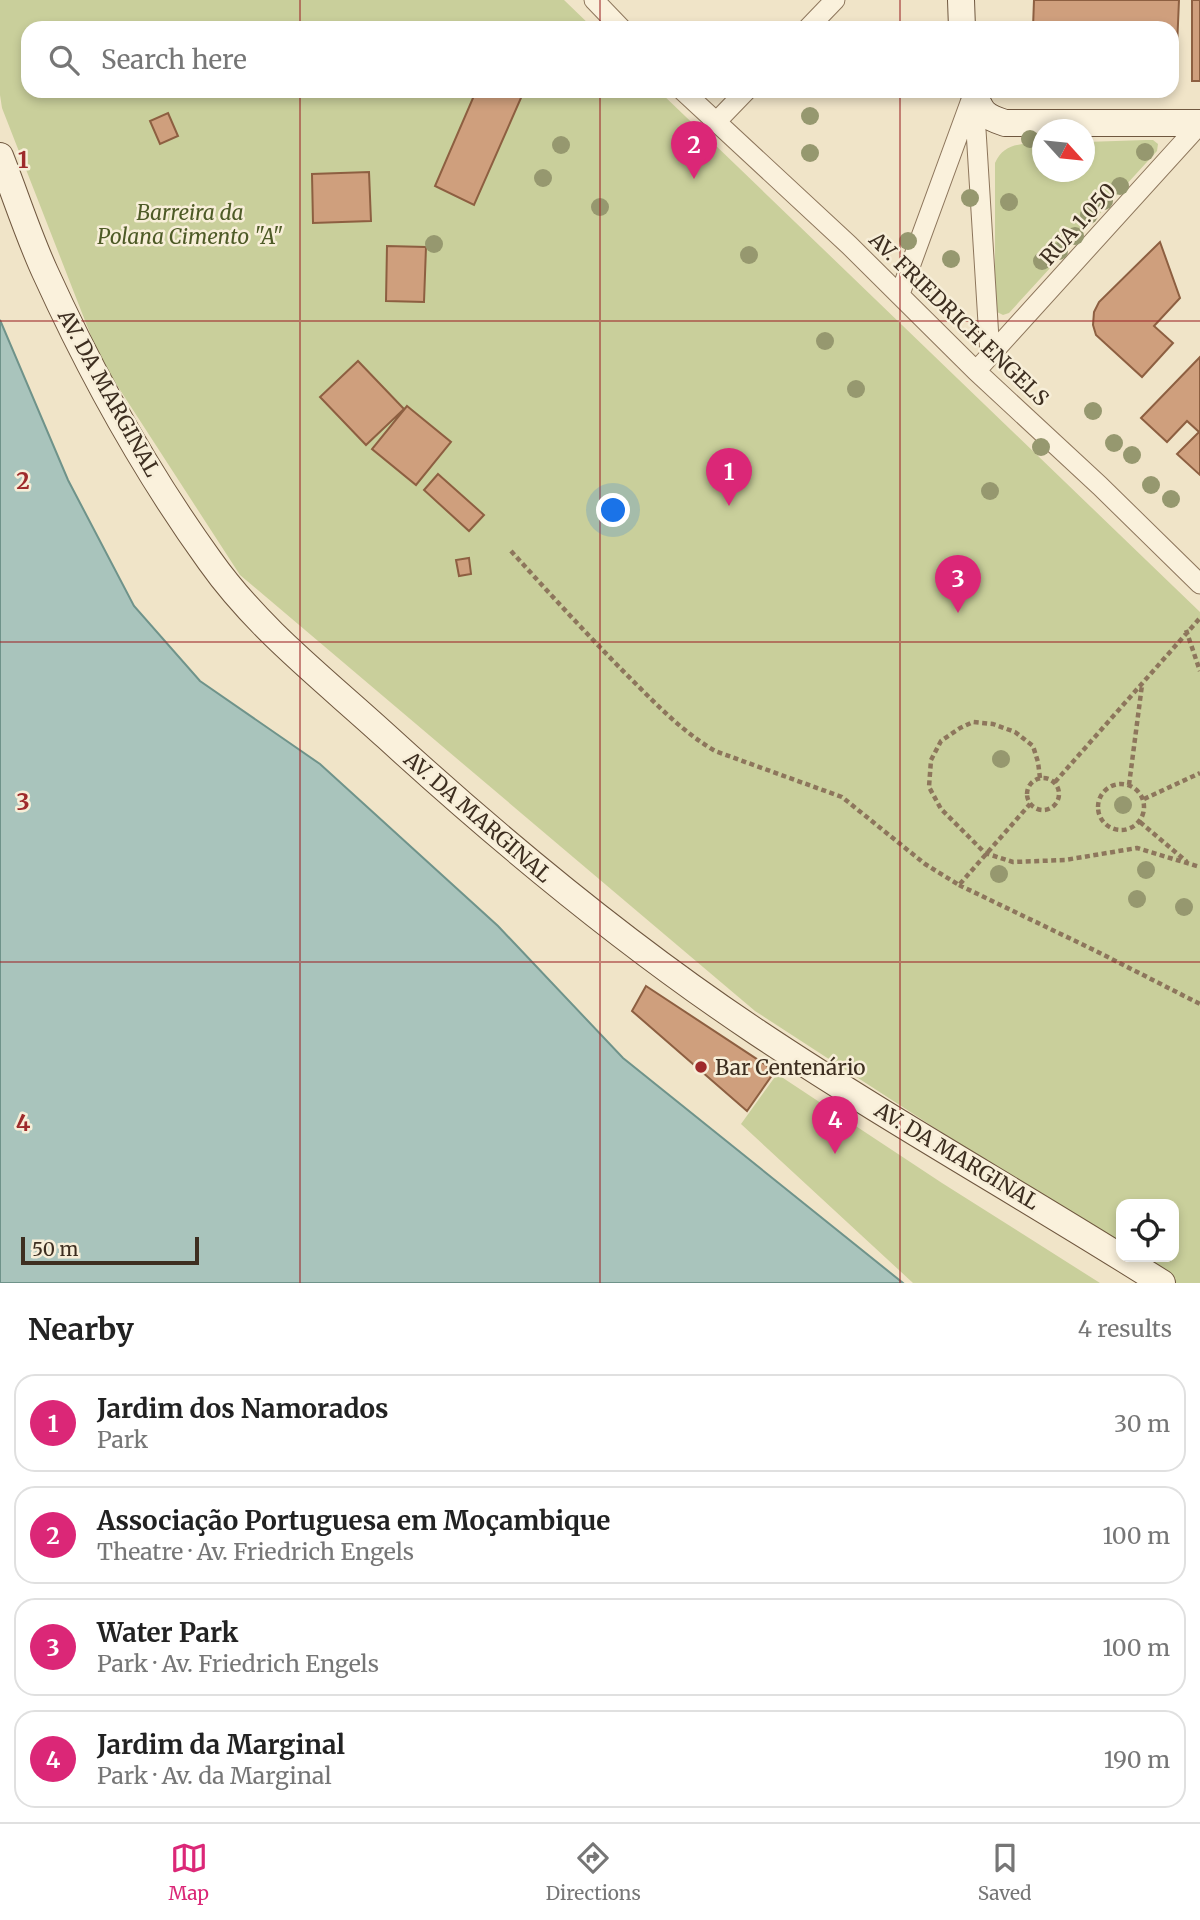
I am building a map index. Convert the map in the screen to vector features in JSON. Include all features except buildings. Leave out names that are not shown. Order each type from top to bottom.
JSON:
[{"type":"main road","points":[[961,0],[962,21]]},
{"type":"main road","points":[[977,98],[988,117],[1004,123],[1200,123]]},
{"type":"main road","name":"AV. DA MARGINAL","points":[[0,156],[43,268],[92,372],[154,477],[211,564],[264,626],[415,763],[563,891],[677,976],[793,1055],[1161,1283]]},
{"type":"street","points":[[594,0],[614,21]]},
{"type":"street","points":[[815,21],[835,0]]},
{"type":"street","name":"AV. FRIEDRICH ENGELS","points":[[691,98],[849,245],[976,371],[1100,486],[1200,584]]},
{"type":"street","points":[[717,121],[740,98]]},
{"type":"street","points":[[900,294],[971,98]]},
{"type":"street","points":[[973,98],[990,355]]},
{"type":"street","name":"RUA 1.050","points":[[976,371],[1200,123]]},
{"type":"path","points":[[511,551],[589,638],[678,726],[696,739],[715,751],[842,797],[925,864],[959,885],[1200,1004]]},
{"type":"path","points":[[1055,782],[1142,685],[1186,630],[1200,618]]},
{"type":"path","points":[[1186,630],[1200,671]]},
{"type":"path","points":[[1129,785],[1142,685]]},
{"type":"path","points":[[1040,778],[1032,746],[1015,732],[993,724],[974,722],[942,741],[931,760],[929,787],[941,809],[985,853],[1013,862],[1041,862],[1137,848],[1200,867]]},
{"type":"path","points":[[1143,799],[1200,773]]},
{"type":"path","points":[[1040,778],[1051,779],[1060,792],[1054,806],[1049,809],[1039,810],[1028,799],[1028,788],[1035,779],[1040,778]]},
{"type":"path","points":[[1121,784],[1135,788],[1143,799],[1145,807],[1140,822],[1126,830],[1111,829],[1097,810],[1101,795],[1107,789],[1121,784]]},
{"type":"path","points":[[959,885],[1031,804]]},
{"type":"path","points":[[1140,822],[1189,863]]},
{"type":"green space","name":"Barreira da Polana Cimento \"A\"","points":[[0,0],[564,0],[586,21],[21,21],[21,98],[666,98],[1200,612],[1200,1283],[1174,1283],[1141,1262],[1179,1262],[1179,1199],[1116,1199],[1116,1246],[755,1011],[240,575],[100,359],[2,108]]},
{"type":"green space","points":[[1153,140],[1158,144],[1157,151],[1009,313],[1003,315],[997,312],[995,163],[999,156],[1009,148],[1032,144],[1032,182],[1095,182],[1095,142]]},
{"type":"green space","points":[[777,1074],[1100,1283],[913,1283],[741,1124]]},
{"type":"water","points":[[0,320],[68,480],[134,606],[200,681],[320,764],[498,926],[623,1058],[903,1283],[0,1283]]},
{"type":"place","name":"Associação Portuguesa em Moçambique","points":[[694,179]]},
{"type":"place","name":"Jardim dos Namorados","points":[[729,506]]},
{"type":"place","name":"Water Park","points":[[958,613]]},
{"type":"place","name":"Bar Centenário","points":[[701,1067]]},
{"type":"place","name":"Jardim da Marginal","points":[[835,1154]]}]
